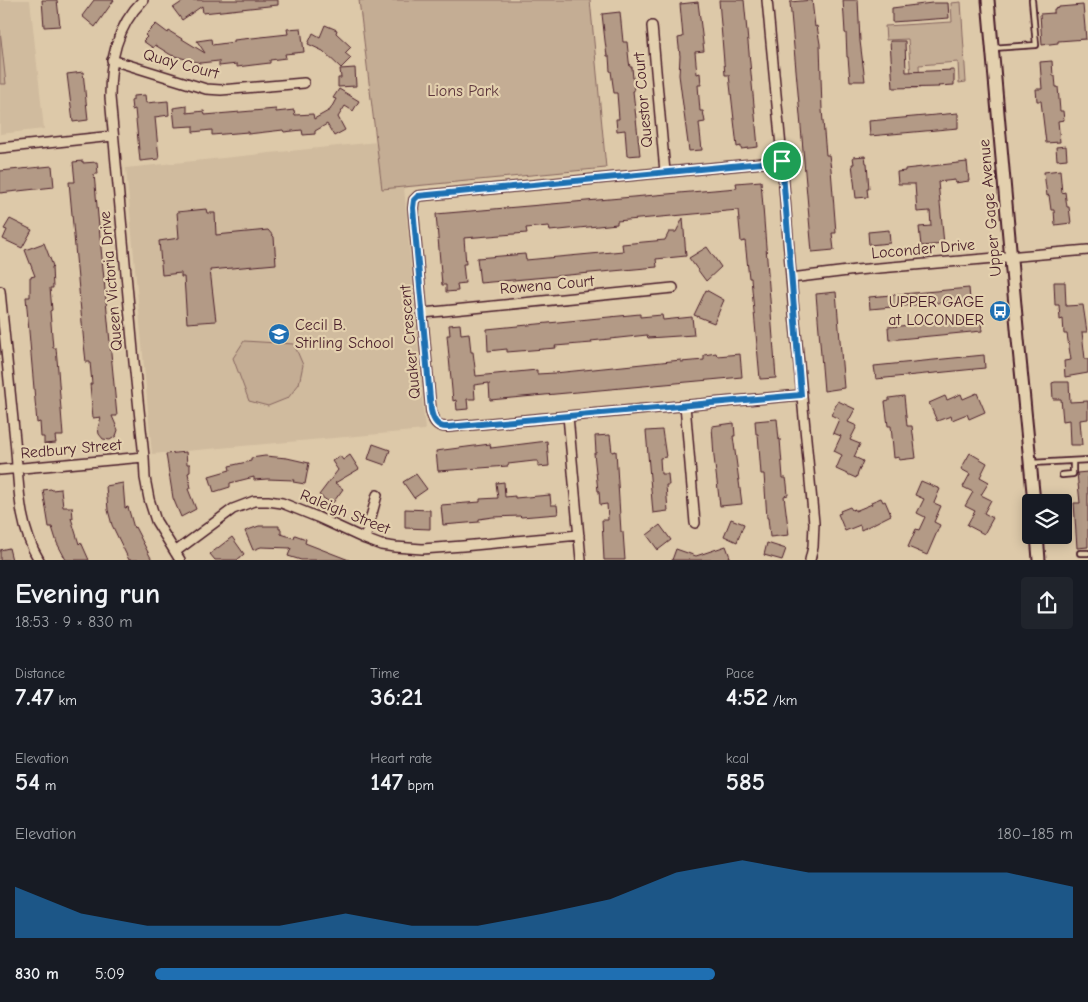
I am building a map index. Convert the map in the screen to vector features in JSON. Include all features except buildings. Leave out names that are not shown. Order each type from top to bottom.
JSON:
[{"type":"main road","name":"Upper Gage Avenue","points":[[988,0],[1033,494]]},
{"type":"main road","points":[[1038,544],[1039,560]]},
{"type":"street","name":"Queen Victoria Drive","points":[[143,0],[123,27],[110,67],[110,97],[145,478],[156,521],[178,556]]},
{"type":"street","points":[[767,0],[814,523],[813,547],[810,560]]},
{"type":"street","name":"Questor Court","points":[[652,26],[665,172]]},
{"type":"street","name":"Quay Court","points":[[112,60],[206,89],[221,90],[304,83]]},
{"type":"street","points":[[0,148],[113,136]]},
{"type":"street","name":"Quaker Crescent","points":[[782,161],[418,196],[414,200],[413,208],[431,410],[432,418],[439,426],[448,427],[801,395]]},
{"type":"street","name":"Loconder Drive","points":[[791,278],[856,270],[1088,250]]},
{"type":"street","name":"Rowena Court","points":[[422,313],[673,288]]},
{"type":"street","points":[[0,291],[18,468],[19,499],[23,524],[39,560]]},
{"type":"street","points":[[685,405],[695,523]]},
{"type":"street","points":[[568,416],[581,560]]},
{"type":"street","name":"Redbury Street","points":[[0,470],[144,457]]},
{"type":"street","points":[[365,539],[377,495]]},
{"type":"street","name":"Raleigh Street","points":[[178,556],[233,509],[254,502],[268,500],[282,503],[381,545],[422,549],[579,535]]},
{"type":"lane","points":[[993,48],[1036,45],[1032,0]]},
{"type":"lane","points":[[1031,463],[1088,460]]},
{"type":"lane","points":[[1062,476],[1073,474],[1073,461]]},
{"type":"lane","points":[[1080,553],[1088,553]]},
{"type":"shaded area","points":[[0,0],[30,0],[44,129],[0,134]]},
{"type":"shaded area","name":"Cecil B. Stirling School","points":[[377,142],[382,189],[404,187],[425,430],[152,454],[126,168]]},
{"type":"green space","name":"Lions Park","points":[[359,0],[590,0],[606,168],[382,189]]},
{"type":"green space","points":[[961,2],[966,82],[959,83],[958,62],[919,65],[920,88],[912,88],[908,39],[886,40],[885,26],[952,22],[951,3]]},
{"type":"green space","points":[[0,30],[6,84],[0,84]]},
{"type":"green space","points":[[244,341],[294,344],[303,365],[299,384],[288,398],[268,406],[249,401],[233,358]]},
{"type":"place","name":"UPPER GAGE at LOCONDER","points":[[1000,311]]},
{"type":"place","name":"Cecil B. Stirling School","points":[[279,334]]},
{"type":"route","points":[[782,161],[801,395],[443,428],[432,418],[413,208],[414,200],[418,196],[782,161]]}]
